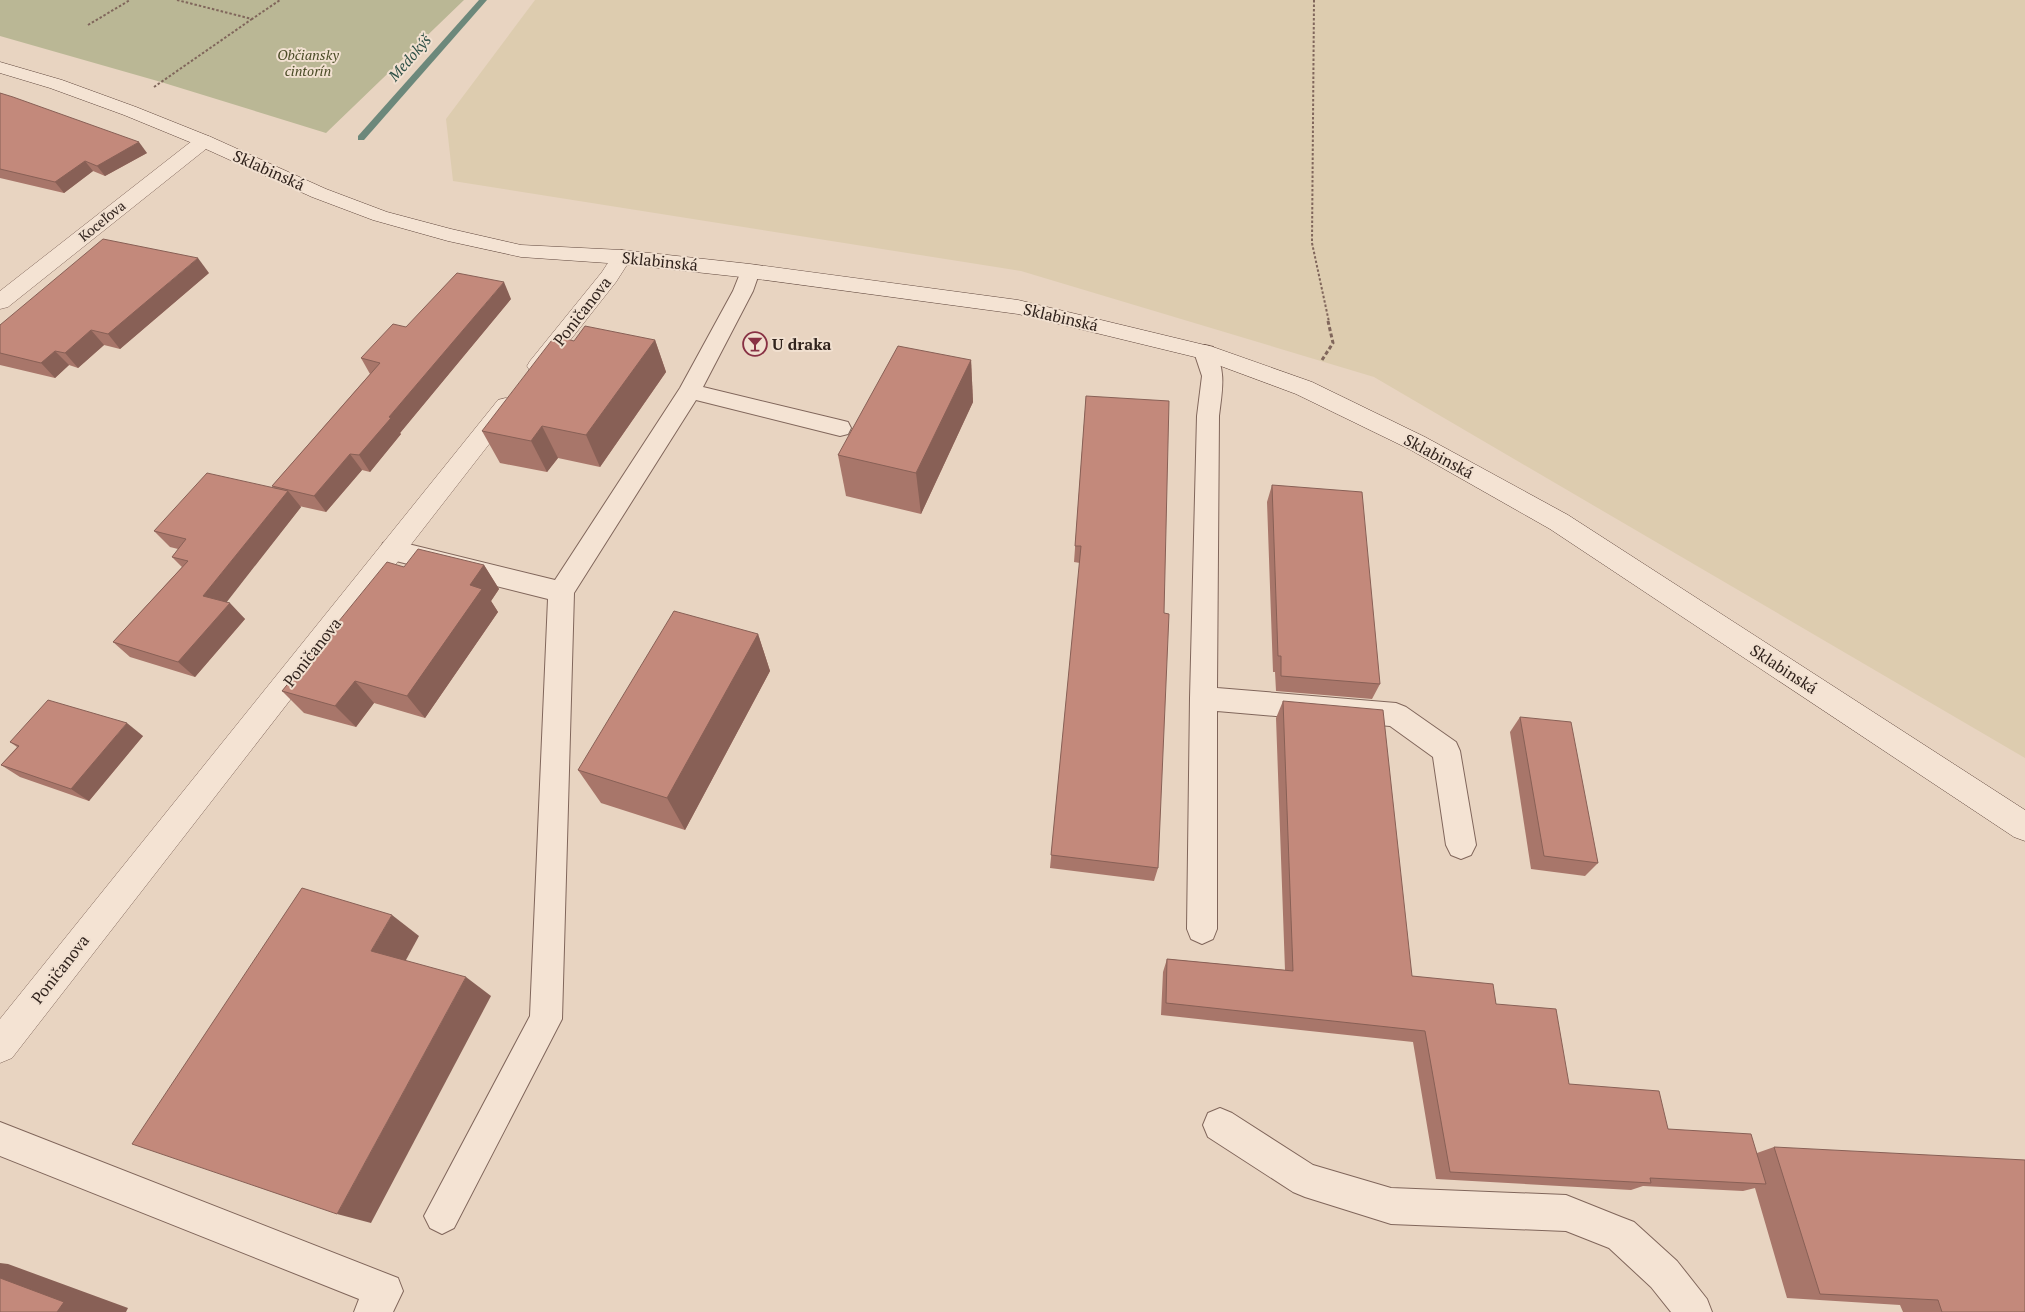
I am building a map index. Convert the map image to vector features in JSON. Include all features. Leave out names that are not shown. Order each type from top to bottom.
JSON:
[{"type":"street","name":"Sklabinská","points":[[0,67],[65,87],[204,141],[345,203],[380,216],[448,235],[521,251],[622,257],[750,271],[1018,307],[1205,352],[1304,388],[1417,443],[1559,522],[2025,826]]},
{"type":"street","name":"Koceľova","points":[[0,302],[204,141]]},
{"type":"street","name":"Poničanova","points":[[0,1046],[609,277],[622,257]]},
{"type":"lane","points":[[442,1216],[546,1019],[561,592],[690,391],[743,291],[750,271]]},
{"type":"lane","points":[[1202,928],[1203,698],[1208,416],[1213,376],[1205,352]]},
{"type":"lane","points":[[690,391],[840,428]]},
{"type":"lane","points":[[392,550],[561,592]]},
{"type":"lane","points":[[1203,698],[1396,715],[1446,751],[1461,845]]},
{"type":"lane","points":[[1220,1125],[1306,1180],[1391,1206],[1566,1213],[1620,1235],[1664,1274],[1694,1312]]},
{"type":"lane","points":[[0,1139],[384,1291],[372,1312]]},
{"type":"path","points":[[88,25],[130,0]]},
{"type":"path","points":[[177,0],[252,19]]},
{"type":"path","points":[[154,87],[280,0]]},
{"type":"path","points":[[1304,388],[1333,343],[1312,243],[1314,0]]},
{"type":"shaded area","points":[[535,0],[2025,0],[2025,758],[1374,377],[1021,271],[453,181],[446,119]]},
{"type":"green space","name":"Občiansky cintorín","points":[[0,0],[464,0],[326,133],[161,82],[0,36]]},
{"type":"building","points":[[0,93],[139,142],[97,166],[85,161],[55,182],[0,169]]},
{"type":"building","points":[[103,239],[198,258],[108,334],[91,330],[65,353],[55,351],[41,363],[0,353],[0,325]]},
{"type":"building","points":[[457,273],[504,282],[359,455],[350,454],[314,496],[272,486],[380,363],[361,358],[393,324],[406,327]]},
{"type":"building","points":[[585,326],[655,340],[586,435],[542,426],[531,441],[482,431],[555,336],[574,341]]},
{"type":"building","points":[[898,346],[971,360],[916,473],[838,455]]},
{"type":"building","points":[[1086,396],[1169,401],[1164,613],[1169,614],[1158,868],[1051,855],[1081,546],[1075,546]]},
{"type":"building","points":[[207,473],[288,491],[203,596],[230,603],[178,662],[113,642],[188,561],[172,557],[186,539],[154,531]]},
{"type":"building","points":[[1272,485],[1362,492],[1380,684],[1281,676],[1281,656],[1278,656]]},
{"type":"building","points":[[418,549],[484,565],[470,585],[482,589],[407,696],[355,681],[335,706],[282,691],[387,562],[404,567]]},
{"type":"building","points":[[674,611],[758,634],[667,798],[578,770]]},
{"type":"building","points":[[48,700],[127,723],[71,789],[1,765],[19,746],[10,742]]},
{"type":"building","points":[[1283,701],[1383,710],[1412,976],[1493,984],[1496,1004],[1556,1009],[1569,1084],[1659,1091],[1668,1129],[1751,1134],[1766,1184],[1650,1178],[1651,1183],[1450,1172],[1425,1031],[1166,1003],[1167,959],[1293,971]]},
{"type":"building","points":[[1520,717],[1571,722],[1598,863],[1544,856]]},
{"type":"building","points":[[302,888],[392,915],[371,951],[466,977],[337,1214],[132,1144]]},
{"type":"building","points":[[1774,1147],[2025,1160],[2025,1312],[1942,1312],[1938,1300],[1820,1294]]},
{"type":"building","points":[[0,1278],[64,1302],[57,1312],[0,1312]]},
{"type":"waterway","name":"Medokýš","points":[[361,138],[483,0]]},
{"type":"place","name":"U draka","points":[[755,344]]}]
